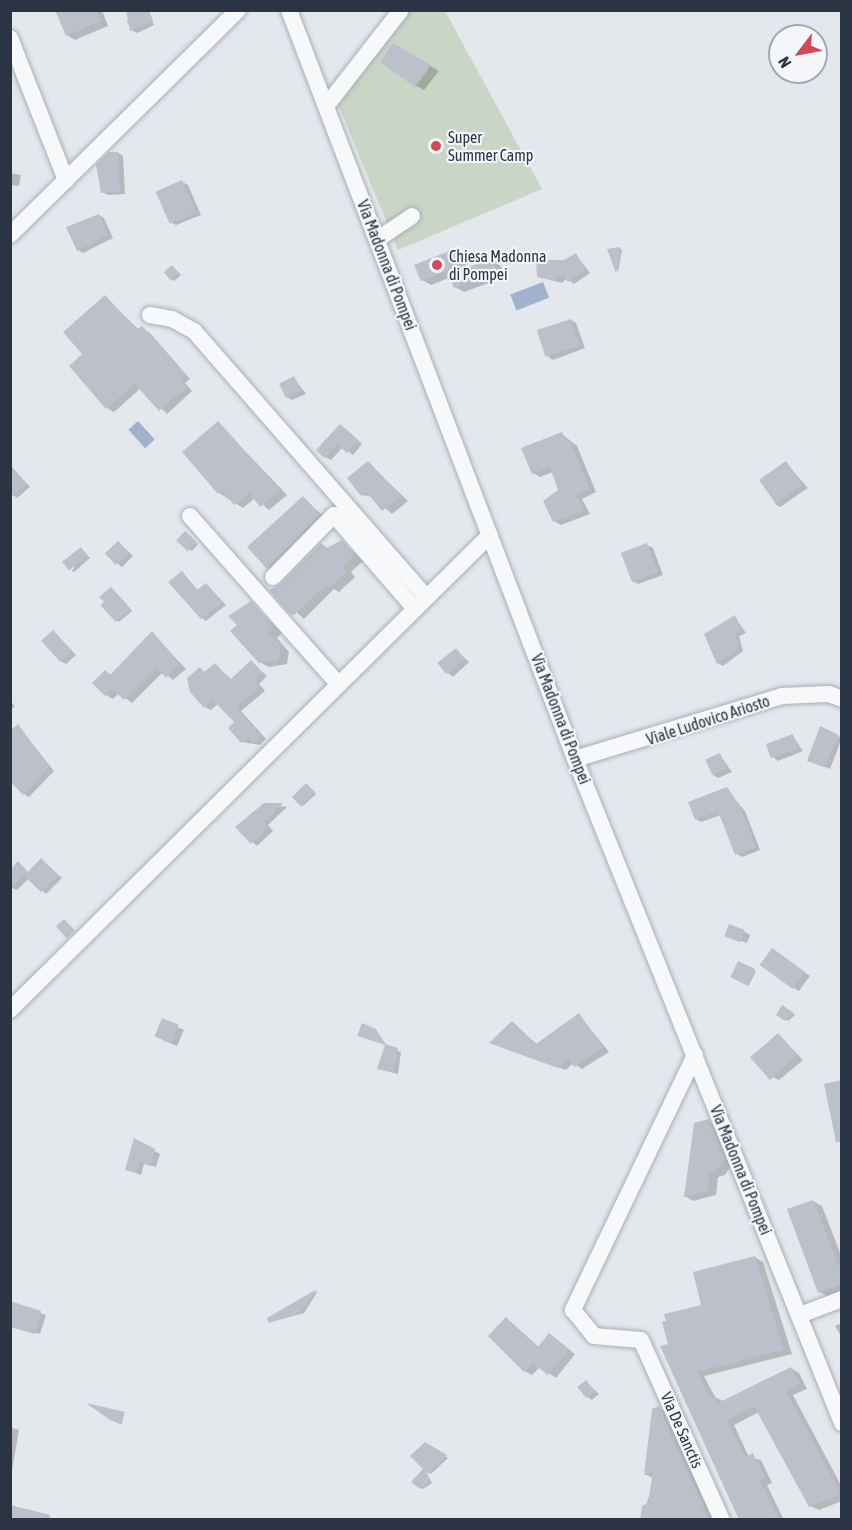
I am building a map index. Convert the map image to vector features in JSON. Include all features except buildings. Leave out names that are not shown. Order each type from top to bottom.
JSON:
[{"type":"street","points":[[10,235],[238,10]]},
{"type":"street","name":"Via Madonna di Pompei","points":[[289,10],[575,759],[842,1423]]},
{"type":"street","points":[[327,105],[401,10]]},
{"type":"street","points":[[10,38],[66,180]]},
{"type":"street","points":[[378,239],[412,216]]},
{"type":"street","points":[[150,315],[172,319],[194,330],[421,604]]},
{"type":"street","points":[[273,577],[334,515],[421,604]]},
{"type":"street","points":[[189,516],[339,685]]},
{"type":"street","points":[[10,1010],[490,535]]},
{"type":"street","name":"Viale Ludovico Ariosto","points":[[575,759],[782,696],[829,694],[842,699]]},
{"type":"street","name":"Via De Sanctis","points":[[695,1055],[573,1310],[594,1336],[641,1340],[722,1520]]},
{"type":"street","points":[[800,1315],[842,1299]]},
{"type":"green space","name":"Super Summer Camp","points":[[408,11],[445,11],[542,189],[398,250],[337,102]]},
{"type":"water","points":[[543,282],[549,298],[516,310],[510,295]]},
{"type":"water","points":[[138,421],[155,440],[145,448],[128,430]]},
{"type":"place","name":"Super Summer Camp","points":[[436,146]]},
{"type":"place","name":"Chiesa Madonna di Pompei","points":[[437,265]]}]
